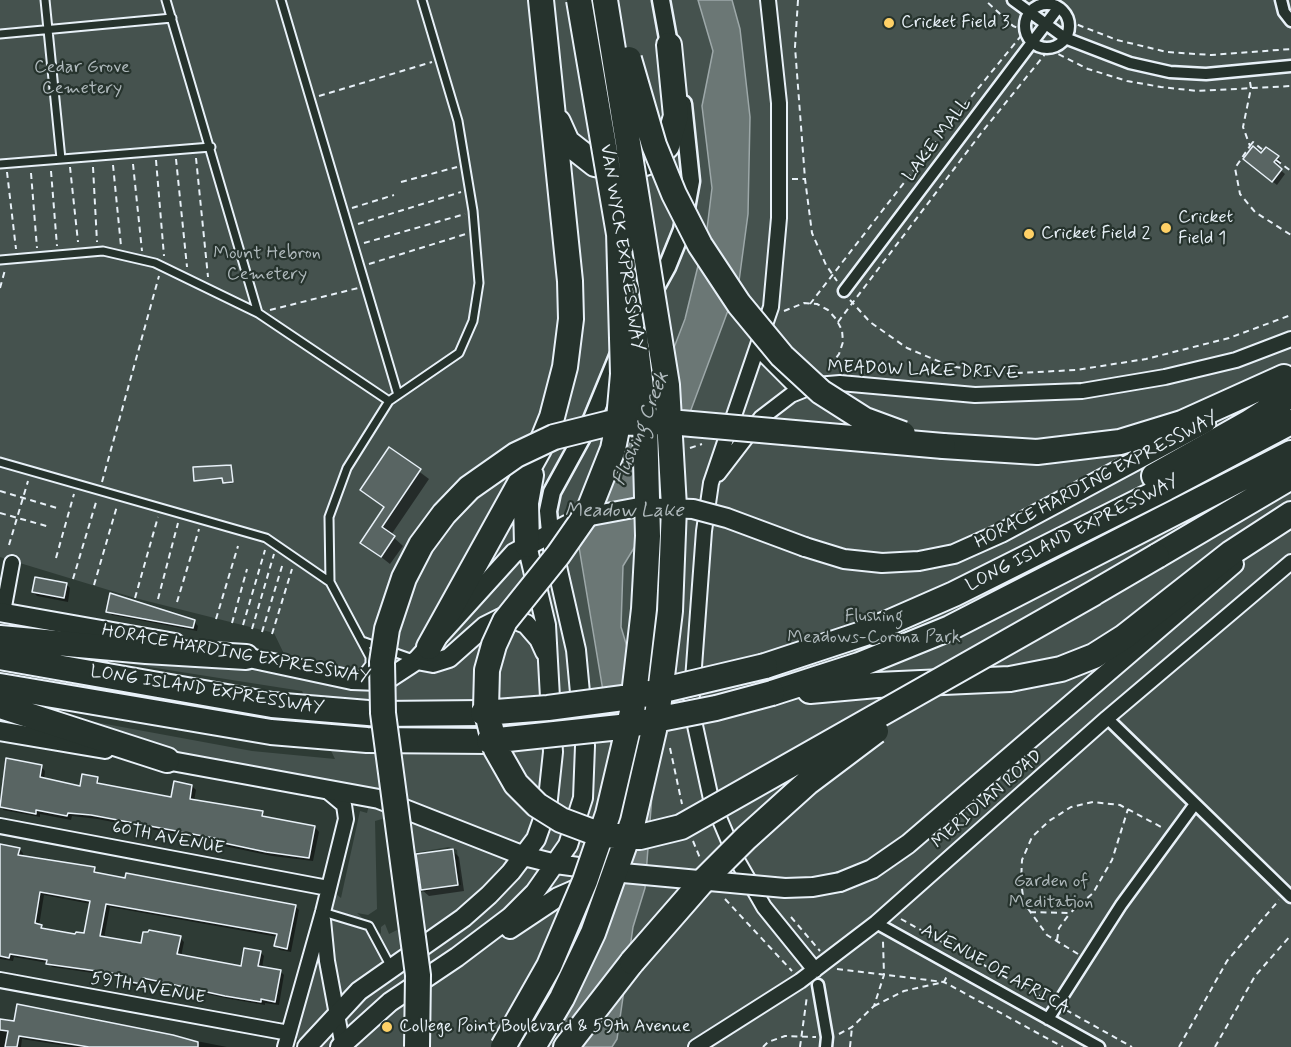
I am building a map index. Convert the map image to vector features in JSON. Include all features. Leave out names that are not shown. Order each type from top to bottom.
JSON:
[{"type":"highway","points":[[527,545],[526,503],[538,449],[560,390],[571,319],[568,257],[541,0]]},
{"type":"highway","name":"VAN WYCK EXPRESSWAY","points":[[503,1047],[549,966],[585,881],[617,780],[636,681],[647,572],[648,482],[639,366],[619,232],[579,0]]},
{"type":"highway","name":"VAN WYCK EXPRESSWAY","points":[[533,1047],[562,998],[589,941],[633,821],[657,717],[670,611],[674,507],[667,385],[605,0]]},
{"type":"highway","points":[[613,0],[666,178],[700,244],[739,304],[782,356],[834,402],[881,427],[943,446]]},
{"type":"highway","points":[[549,75],[557,120],[567,142],[595,164],[613,169],[631,168],[643,165],[661,155],[674,127],[676,106],[669,45]]},
{"type":"highway","points":[[619,232],[622,388],[620,419],[611,457],[595,498],[579,526],[505,621],[494,645],[487,670],[486,709],[496,749],[516,784],[537,805],[573,826],[608,836],[640,837],[681,827],[1157,556],[1291,477]]},
{"type":"highway","points":[[417,1047],[418,975],[385,728],[381,671],[387,630],[404,578],[421,545],[444,514],[483,477],[525,450],[572,431],[610,423],[669,422],[1037,452],[1120,442],[1182,423],[1289,382]]},
{"type":"highway","points":[[1019,562],[1110,499],[1231,433],[1289,382]]},
{"type":"highway","name":"LONG ISLAND EXPRESSWAY","points":[[0,657],[273,705],[380,714],[483,713],[548,708],[639,696],[765,666],[865,633],[934,604],[1019,562],[1291,422]]},
{"type":"highway","points":[[423,654],[538,449]]},
{"type":"highway","name":"LONG ISLAND EXPRESSWAY","points":[[0,686],[271,732],[367,740],[489,741],[620,727],[716,708],[772,693],[851,668],[951,628],[1291,453]]},
{"type":"highway","points":[[772,693],[877,685],[1010,679],[1061,669],[1094,656],[1124,637],[1231,553],[1291,516]]},
{"type":"highway","points":[[566,1047],[681,904],[731,852],[791,796],[895,718],[1094,592]]},
{"type":"highway","points":[[0,638],[246,657]]},
{"type":"highway","points":[[0,706],[167,760]]},
{"type":"main road","name":"HORACE HARDING EXPRESSWAY","points":[[1,612],[246,657],[357,681],[379,681],[391,677],[423,654],[502,564],[527,545],[580,518],[619,509],[685,508],[727,518],[844,559],[882,563],[920,561],[954,554],[1001,533],[1230,410],[1289,382]]},
{"type":"main road","points":[[0,731],[368,796],[403,807],[524,856],[596,875],[623,873],[785,888],[813,887],[840,882],[872,869],[908,844],[1291,516]]},
{"type":"main road","points":[[342,1046],[390,1002],[457,957],[510,917],[535,892],[568,845],[579,812],[585,766],[576,650],[550,532]]},
{"type":"main road","points":[[308,1047],[359,992],[391,967],[463,918],[501,883],[536,838],[543,819],[551,782],[549,661],[546,626],[527,545]]},
{"type":"main road","points":[[423,654],[433,663],[449,658],[493,620],[508,617],[526,624],[535,633],[549,661]]},
{"type":"main road","points":[[457,957],[476,952],[547,904],[596,875]]},
{"type":"street","points":[[550,532],[548,511],[552,492],[592,419],[618,356],[667,267],[687,213],[691,181],[689,150],[682,99],[661,0]]},
{"type":"street","name":"MEADOW LAKE DRIVE","points":[[768,0],[778,103],[779,218],[771,308],[711,483],[704,531],[691,707],[711,799],[737,860],[764,907],[815,970]]},
{"type":"street","points":[[1013,0],[1029,14],[1065,38],[1130,63],[1170,72],[1206,74],[1291,66]]},
{"type":"street","points":[[1281,0],[1284,12],[1291,21]]},
{"type":"street","points":[[1042,2],[1058,8],[1068,21],[1065,38],[1050,48],[1032,43],[1025,31],[1029,14],[1042,2]]},
{"type":"street","name":"LAKE MALL","points":[[844,291],[1058,8]]},
{"type":"street","name":"MEADOW LAKE DRIVE","points":[[711,483],[760,418],[800,391],[816,385],[840,383],[975,395],[1082,390],[1165,377],[1236,360],[1291,339]]},
{"type":"street","points":[[757,348],[800,391]]},
{"type":"street","name":"MERIDIAN ROAD","points":[[696,1047],[878,929],[889,911],[1107,718],[1291,562]]},
{"type":"street","points":[[1,612],[12,563]]},
{"type":"street","points":[[1107,718],[1288,895]]},
{"type":"street","points":[[287,1040],[346,819],[344,805],[324,788]]},
{"type":"street","points":[[1048,1019],[1085,958],[1195,804]]},
{"type":"street","name":"60TH AVENUE","points":[[0,826],[328,888]]},
{"type":"street","points":[[323,912],[327,961],[342,1046]]},
{"type":"street","name":"AVENUE OF AFRICA","points":[[878,929],[953,965],[1099,1047]]},
{"type":"street","name":"59TH AVENUE","points":[[0,980],[287,1040]]},
{"type":"street","points":[[813,988],[827,1042]]},
{"type":"lane","points":[[45,0],[65,159]]},
{"type":"lane","points":[[166,0],[258,313]]},
{"type":"lane","points":[[281,0],[398,395]]},
{"type":"lane","points":[[330,582],[329,517],[348,468],[389,401],[459,354],[473,321],[479,283],[474,211],[458,121],[422,0]]},
{"type":"lane","points":[[0,34],[172,18]]},
{"type":"lane","points":[[3,164],[211,147]]},
{"type":"lane","points":[[4,259],[98,251],[143,260],[164,267],[258,313],[389,401]]},
{"type":"lane","points":[[0,462],[266,538],[330,582],[370,657],[370,664],[357,681]]},
{"type":"lane","points":[[362,641],[423,654]]},
{"type":"lane","points":[[323,912],[369,926],[391,967]]},
{"type":"path","points":[[798,0],[795,47],[804,179],[812,233],[832,274],[853,304],[870,322],[907,348],[950,366],[998,374],[1076,370],[1146,360],[1229,338],[1291,315]]},
{"type":"path","points":[[810,304],[1025,31],[1013,26],[985,0]]},
{"type":"path","points":[[1068,21],[1117,40],[1167,51],[1211,55],[1291,49]]},
{"type":"path","points":[[838,322],[982,132],[1050,48]]},
{"type":"path","points":[[1245,53],[1251,88],[1243,127],[1250,146]]},
{"type":"path","points":[[310,99],[440,60]]},
{"type":"path","points":[[1263,150],[1253,142],[1235,168],[1240,194],[1255,212],[1291,235]]},
{"type":"path","points":[[196,148],[209,289]]},
{"type":"path","points":[[175,150],[188,279]]},
{"type":"path","points":[[73,579],[164,267],[155,152]]},
{"type":"path","points":[[132,154],[143,260]]},
{"type":"path","points":[[112,155],[122,255]]},
{"type":"path","points":[[92,157],[98,251]]},
{"type":"path","points":[[65,159],[79,253]]},
{"type":"path","points":[[50,160],[58,255]]},
{"type":"path","points":[[1276,160],[1291,171]]},
{"type":"path","points":[[30,162],[38,256]]},
{"type":"path","points":[[3,164],[16,258]]},
{"type":"path","points":[[401,182],[466,164]]},
{"type":"path","points":[[786,180],[804,179]]},
{"type":"path","points":[[348,226],[470,190]]},
{"type":"path","points":[[344,211],[394,195]]},
{"type":"path","points":[[354,246],[474,211]]},
{"type":"path","points":[[360,267],[475,232]]},
{"type":"path","points":[[0,288],[4,259]]},
{"type":"path","points":[[258,313],[366,286]]},
{"type":"path","points":[[782,313],[792,306],[810,304],[828,310],[838,322],[843,342],[832,366],[820,376]]},
{"type":"path","points":[[9,545],[30,472]]},
{"type":"path","points":[[56,558],[77,485]]},
{"type":"path","points":[[0,491],[57,508]]},
{"type":"path","points":[[94,585],[120,497]]},
{"type":"path","points":[[135,598],[161,509]]},
{"type":"path","points":[[0,513],[50,527]]},
{"type":"path","points":[[158,598],[181,514]]},
{"type":"path","points":[[177,602],[202,520]]},
{"type":"path","points":[[216,619],[238,546]]},
{"type":"path","points":[[243,625],[265,550]]},
{"type":"path","points":[[252,629],[274,554]]},
{"type":"path","points":[[262,632],[284,560]]},
{"type":"path","points":[[272,634],[293,567]]},
{"type":"path","points":[[232,623],[247,569]]},
{"type":"path","points":[[1085,958],[1047,935],[1024,903],[1021,882],[1022,860],[1032,837],[1049,821],[1071,807],[1093,802],[1120,805],[1173,833]]},
{"type":"path","points":[[1057,941],[1059,928],[1070,913],[1093,893],[1112,860],[1128,809]]},
{"type":"path","points":[[1179,1047],[1227,961],[1288,895]]},
{"type":"path","points":[[889,911],[1132,1047]]},
{"type":"path","points":[[1030,912],[1070,913]]},
{"type":"path","points":[[874,1006],[884,975],[885,957],[878,929]]},
{"type":"path","points":[[1215,1047],[1255,976],[1291,935]]},
{"type":"path","points":[[763,1047],[775,1039],[802,1036],[827,1042],[852,1027],[874,1006],[904,991],[944,982],[953,965]]},
{"type":"path","points":[[835,967],[838,970],[944,982],[1063,1047]]},
{"type":"path","points":[[800,1047],[813,988]]},
{"type":"path","points":[[850,1047],[852,1027]]},
{"type":"green space","name":"Flushing Meadows-Corona Park","points":[[0,0],[1291,0],[1291,1047],[312,1047],[289,1033],[328,888],[341,898],[360,811],[367,813],[369,805],[376,807],[469,845],[468,828],[88,727],[78,721],[84,720],[252,751],[335,759],[302,691],[92,658],[241,668],[296,679],[274,633],[135,598],[0,557]],"holes":[[[382,819],[403,830],[407,854],[449,847],[457,850],[461,885],[410,894],[401,928],[389,934],[385,924],[381,927],[381,934],[357,913],[368,915],[377,909],[375,821]]]},
{"type":"water","name":"Meadow Lake","points":[[698,0],[732,0],[740,29],[750,117],[748,214],[739,281],[648,525],[623,566],[621,627],[652,729],[654,768],[645,888],[633,927],[617,1039],[612,1047],[557,1047],[615,806],[611,739],[579,547],[607,483],[652,405],[685,319],[707,229],[712,188],[702,106],[713,51]]},
{"type":"building","points":[[1253,146],[1261,153],[1266,147],[1279,156],[1274,162],[1282,169],[1272,182],[1243,159]]},
{"type":"building","points":[[389,447],[421,469],[382,527],[395,536],[381,557],[360,543],[384,507],[360,490]]},
{"type":"building","points":[[231,465],[233,482],[223,483],[222,478],[194,481],[193,467]]},
{"type":"building","points":[[35,577],[67,583],[64,598],[32,592]]},
{"type":"building","points":[[110,593],[195,620],[193,628],[106,612]]},
{"type":"building","points":[[6,758],[42,765],[40,777],[80,786],[82,774],[98,777],[97,783],[171,797],[174,781],[192,785],[190,799],[263,811],[262,816],[315,826],[309,858],[266,852],[219,842],[219,839],[91,815],[68,813],[67,816],[36,810],[36,814],[0,807]]},
{"type":"building","points":[[0,844],[20,848],[18,855],[95,867],[94,872],[125,878],[126,873],[296,905],[287,949],[274,946],[277,934],[106,904],[100,936],[141,943],[143,932],[149,930],[181,936],[177,954],[241,966],[244,948],[261,951],[258,966],[281,970],[275,1002],[225,996],[143,978],[142,984],[125,981],[126,975],[46,964],[47,960],[10,954],[9,958],[0,956]],"holes":[[[40,892],[90,901],[84,933],[76,932],[75,934],[41,928],[42,925],[35,923]]]},
{"type":"building","points":[[453,849],[458,885],[421,890],[416,854]]},
{"type":"building","points":[[17,1004],[173,1035],[198,1042],[198,1047],[89,1047],[19,1036],[17,1047],[5,1047],[8,1031],[0,1030],[0,1019],[14,1021]]},
{"type":"place","name":"Cricket Field 3","points":[[889,23]]},
{"type":"place","name":"Cricket Field 1","points":[[1166,228]]},
{"type":"place","name":"Cricket Field 2","points":[[1029,234]]},
{"type":"place","name":"College Point Boulevard & 59th Avenue","points":[[387,1027]]},
{"type":"park label","name":"Cedar Grove Cemetery","points":[[82,78]]},
{"type":"park label","name":"Mount Hebron Cemetery","points":[[267,264]]},
{"type":"park label","name":"Garden of Meditation","points":[[1051,892]]},
{"type":"water label","name":"Flushing Creek","points":[[642,429]]}]
